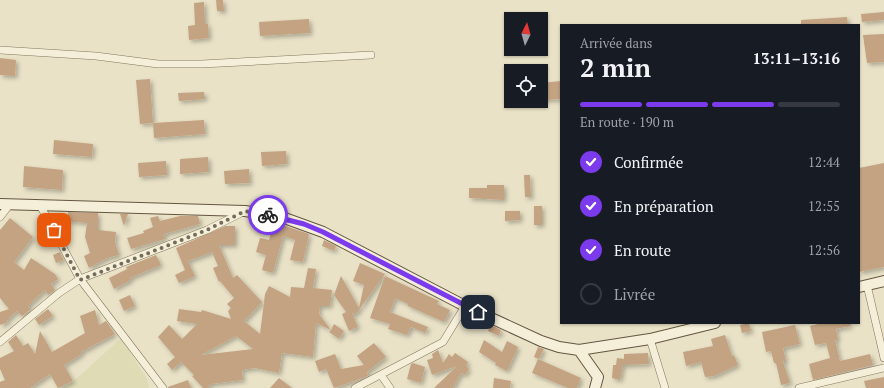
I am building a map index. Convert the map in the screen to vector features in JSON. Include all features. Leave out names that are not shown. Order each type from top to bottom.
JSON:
[{"type":"main road","points":[[5,204],[245,211],[279,216],[323,232],[465,306],[541,340],[579,350],[650,339],[711,324]]},
{"type":"main road","points":[[863,286],[884,281]]},
{"type":"main road","points":[[579,350],[598,377],[594,388]]},
{"type":"street","points":[[0,50],[96,56],[158,64],[202,64],[371,55]]},
{"type":"street","points":[[0,217],[5,204]]},
{"type":"street","points":[[40,205],[80,280],[163,388]]},
{"type":"street","points":[[0,342],[59,293],[80,280],[207,230],[245,211]]},
{"type":"street","points":[[863,286],[884,358]]},
{"type":"street","points":[[355,388],[443,342],[465,306]]},
{"type":"street","points":[[650,339],[665,388]]},
{"type":"street","points":[[799,388],[814,386],[884,368]]},
{"type":"street","points":[[381,375],[390,388]]},
{"type":"shaded area","points":[[121,338],[147,379],[149,388],[63,388],[73,382]]},
{"type":"building","points":[[216,0],[223,0],[224,11],[217,11]]},
{"type":"building","points":[[204,2],[205,24],[208,24],[209,38],[189,40],[188,26],[195,25],[194,3]]},
{"type":"building","points":[[884,12],[884,20],[862,22],[861,14]]},
{"type":"building","points":[[847,17],[848,24],[801,24],[801,20]]},
{"type":"building","points":[[309,19],[310,33],[260,36],[259,22]]},
{"type":"building","points":[[884,34],[884,62],[867,63],[863,35]]},
{"type":"building","points":[[0,58],[16,60],[15,76],[0,75]]},
{"type":"building","points":[[150,79],[153,123],[140,124],[136,80]]},
{"type":"building","points":[[560,81],[560,99],[548,100],[548,82]]},
{"type":"building","points":[[204,92],[205,99],[179,101],[178,93]]},
{"type":"building","points":[[204,120],[205,134],[154,138],[153,123]]},
{"type":"building","points":[[54,140],[93,144],[92,157],[53,154]]},
{"type":"building","points":[[286,151],[287,164],[262,166],[261,152]]},
{"type":"building","points":[[208,157],[209,172],[180,174],[180,159]]},
{"type":"building","points":[[166,161],[167,175],[139,177],[138,163]]},
{"type":"building","points":[[884,163],[884,267],[860,272],[860,168]]},
{"type":"building","points":[[24,166],[63,170],[62,190],[23,187]]},
{"type":"building","points":[[249,169],[250,183],[225,184],[224,171]]},
{"type":"building","points":[[524,175],[530,175],[531,197],[525,197]]},
{"type":"building","points":[[487,185],[504,185],[504,200],[469,198],[469,188],[487,188]]},
{"type":"building","points":[[534,206],[542,206],[542,225],[534,225]]},
{"type":"building","points":[[505,211],[520,211],[520,220],[505,221]]},
{"type":"building","points":[[68,212],[98,213],[98,230],[116,232],[115,242],[119,255],[107,258],[89,268],[84,256],[90,253],[85,237],[87,223],[67,221]]},
{"type":"building","points":[[120,214],[128,214],[124,226]]},
{"type":"building","points":[[158,216],[160,221],[180,216],[198,216],[200,224],[164,234],[165,239],[131,249],[127,238],[144,233],[143,231],[153,227],[150,218]]},
{"type":"building","points":[[10,218],[33,237],[14,262],[24,270],[31,258],[55,274],[58,279],[51,284],[55,290],[48,295],[45,290],[28,306],[31,309],[22,316],[17,311],[7,320],[8,322],[0,325],[0,312],[9,309],[0,298],[0,230]]},
{"type":"building","points":[[274,222],[309,234],[303,262],[290,260],[295,240],[283,236],[273,273],[262,270],[266,255],[256,252],[260,238],[269,240]]},
{"type":"building","points":[[225,226],[235,226],[235,245],[219,245],[233,278],[237,275],[262,302],[244,321],[260,334],[265,294],[269,286],[290,297],[291,287],[304,288],[308,268],[316,269],[313,288],[332,290],[330,306],[320,306],[319,314],[331,330],[316,323],[313,357],[282,353],[279,373],[255,368],[242,370],[243,380],[211,384],[207,388],[203,388],[192,376],[194,375],[181,362],[172,370],[167,364],[175,357],[158,337],[169,325],[182,339],[197,324],[177,321],[179,309],[201,312],[202,310],[231,319],[228,311],[231,308],[227,304],[234,298],[220,281],[219,282],[213,268],[218,266],[212,252],[188,261],[195,276],[179,283],[175,275],[185,270],[176,248]],"holes":[[[236,336],[253,349],[201,355]]]},
{"type":"building","points":[[324,240],[336,246],[334,251],[322,246]]},
{"type":"building","points":[[60,252],[64,260],[56,263],[53,255]]},
{"type":"building","points":[[156,255],[161,265],[130,278],[131,280],[114,289],[109,278],[127,269],[126,267]]},
{"type":"building","points":[[360,263],[385,274],[356,314],[352,313],[358,327],[349,331],[342,314],[346,312],[334,295],[341,276],[359,308],[364,285],[353,281]]},
{"type":"building","points":[[385,276],[439,301],[437,304],[450,310],[444,322],[408,306],[408,304],[395,298],[390,312],[428,327],[425,333],[411,327],[407,335],[388,329],[390,324],[370,318]]},
{"type":"building","points":[[130,295],[135,306],[124,311],[119,300]]},
{"type":"building","points":[[48,309],[53,316],[39,325],[35,319]]},
{"type":"building","points":[[95,310],[99,325],[106,321],[115,334],[81,352],[82,354],[64,365],[73,381],[58,388],[50,374],[30,388],[0,388],[0,382],[5,380],[0,369],[0,358],[14,351],[8,342],[16,335],[23,346],[28,343],[35,354],[40,331],[52,352],[85,333],[80,316]]},
{"type":"building","points":[[334,324],[344,331],[339,339],[329,332]]},
{"type":"building","points":[[749,324],[751,331],[742,333],[740,325]]},
{"type":"building","points":[[818,324],[850,324],[851,326],[836,329],[838,340],[835,340],[840,361],[870,354],[873,365],[813,380],[809,364],[830,358],[826,343],[815,345],[810,326]]},
{"type":"building","points":[[491,325],[501,330],[499,336],[488,331]]},
{"type":"building","points":[[795,325],[800,344],[783,348],[786,361],[783,361],[790,383],[781,385],[776,363],[774,363],[771,351],[766,352],[762,332]]},
{"type":"building","points":[[725,335],[732,356],[734,355],[738,365],[714,376],[705,377],[701,362],[686,366],[683,352],[713,346],[711,339]]},
{"type":"building","points":[[484,340],[502,352],[507,341],[518,347],[507,371],[495,365],[496,363],[479,352]]},
{"type":"building","points":[[374,343],[386,357],[367,372],[368,376],[334,388],[326,369],[319,372],[315,361],[335,354],[341,369],[364,365],[357,356]]},
{"type":"building","points":[[538,347],[544,349],[539,359],[534,357]]},
{"type":"building","points":[[438,350],[443,363],[449,354],[452,357],[455,353],[468,362],[466,366],[469,369],[465,375],[461,373],[453,388],[434,388],[457,366],[432,375],[427,360],[433,358],[432,354]]},
{"type":"building","points":[[648,353],[649,364],[623,365],[620,380],[612,378],[613,365],[616,365],[617,358],[624,359],[624,354]]},
{"type":"building","points":[[538,359],[581,378],[577,388],[568,388],[532,373]]},
{"type":"building","points":[[413,363],[425,367],[421,383],[407,379],[411,364]]},
{"type":"building","points":[[884,377],[884,388],[866,388],[864,381]]},
{"type":"building","points":[[279,378],[292,388],[270,388]]},
{"type":"building","points":[[494,378],[511,381],[510,388],[493,388]]},
{"type":"building","points":[[188,380],[191,388],[168,388],[168,387]]},
{"type":"way so far","points":[[54,230],[80,280],[207,230],[245,211],[268,215]]},
{"type":"route","points":[[268,215],[279,216],[323,232],[478,312]]}]
